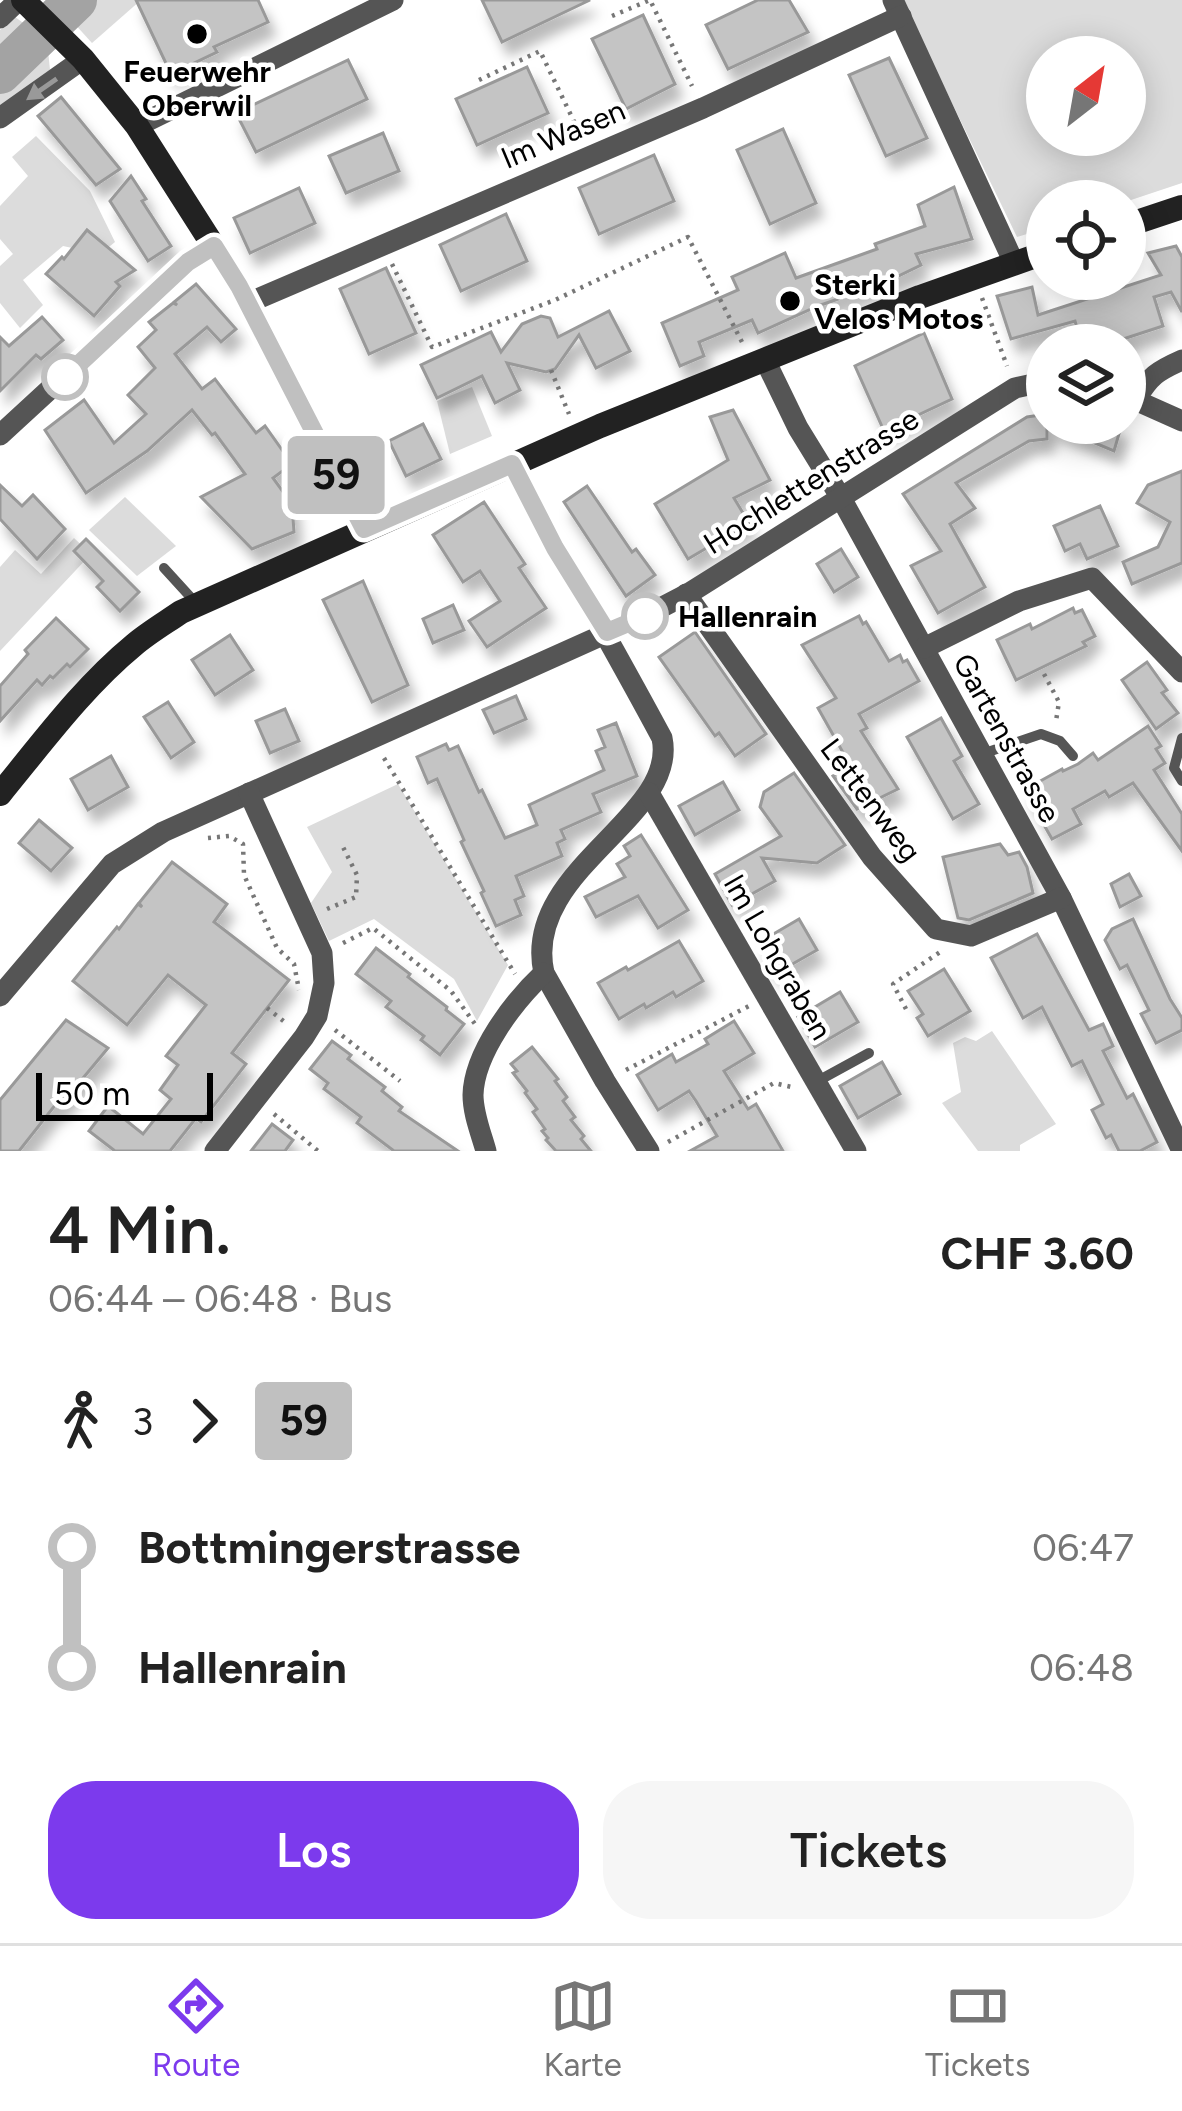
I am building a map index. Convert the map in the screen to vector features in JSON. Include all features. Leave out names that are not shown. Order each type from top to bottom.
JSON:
[{"type":"main road","points":[[21,0],[83,59],[137,126],[248,303],[364,529]]},
{"type":"main road","points":[[1146,219],[1182,207]]},
{"type":"main road","points":[[0,794],[116,661],[137,642],[197,605],[578,436],[1026,259]]},
{"type":"street","points":[[0,18],[21,0]]},
{"type":"street","points":[[137,126],[393,0]]},
{"type":"street","points":[[897,8],[1014,263]]},
{"type":"street","name":"Im Wasen","points":[[248,303],[703,108],[897,8]]},
{"type":"street","points":[[0,118],[83,59]]},
{"type":"street","points":[[0,435],[188,262],[214,246]]},
{"type":"street","points":[[1146,382],[1157,371],[1182,360]]},
{"type":"street","name":"Gartenstrasse","points":[[760,363],[841,498],[1061,898],[1182,1151]]},
{"type":"street","name":"Hochlettenstrasse","points":[[607,632],[686,594],[1015,388],[1026,386]]},
{"type":"street","points":[[1146,405],[1182,421]]},
{"type":"street","points":[[512,464],[662,738],[664,764],[649,793],[553,906],[540,955],[544,973],[650,1151]]},
{"type":"street","points":[[924,649],[1019,601],[1091,578],[1182,672]]},
{"type":"street","name":"Lettenweg","points":[[686,594],[872,857],[936,929],[964,935]]},
{"type":"street","points":[[0,996],[112,864],[163,832],[607,632]]},
{"type":"street","points":[[215,1151],[304,1037],[317,1016],[324,982],[322,953],[250,793]]},
{"type":"street","name":"Im Lohgraben","points":[[649,793],[856,1151]]},
{"type":"street","points":[[964,935],[971,937],[1061,898]]},
{"type":"street","points":[[486,1151],[473,1096],[476,1078],[511,1009],[544,973]]},
{"type":"lane","points":[[164,568],[197,605]]},
{"type":"lane","points":[[982,754],[1041,734],[1060,741],[1073,756]]},
{"type":"lane","points":[[1182,738],[1174,768],[1182,781]]},
{"type":"lane","points":[[815,1080],[869,1053]]},
{"type":"path","points":[[612,16],[650,1],[703,108]]},
{"type":"path","points":[[479,80],[540,51],[590,154]]},
{"type":"path","points":[[383,244],[432,347],[555,300],[688,237],[760,363]]},
{"type":"path","points":[[974,277],[1015,388]]},
{"type":"path","points":[[526,310],[530,320]]},
{"type":"path","points":[[551,370],[578,436]]},
{"type":"path","points":[[1044,674],[1059,702],[1053,739]]},
{"type":"path","points":[[373,737],[457,882],[527,990]]},
{"type":"path","points":[[163,832],[214,839],[229,836],[244,844],[244,875],[277,948],[294,964],[300,993]]},
{"type":"path","points":[[306,918],[356,897],[357,874],[343,847]]},
{"type":"path","points":[[322,953],[373,928],[451,991],[489,1045]]},
{"type":"path","points":[[906,1009],[893,985],[964,935]]},
{"type":"path","points":[[605,1081],[767,997]]},
{"type":"path","points":[[267,1008],[286,1023],[293,1008]]},
{"type":"path","points":[[317,1016],[400,1082]]},
{"type":"path","points":[[650,1151],[774,1083],[797,1088],[815,1080]]},
{"type":"path","points":[[256,1099],[318,1151]]},
{"type":"shaded area","points":[[53,0],[141,0],[92,43]]},
{"type":"shaded area","points":[[902,0],[1182,0],[1182,183],[1146,195],[1146,180],[1026,180],[1026,234],[1017,237]]},
{"type":"shaded area","points":[[15,17],[47,40],[50,70],[0,108],[0,30]]},
{"type":"shaded area","points":[[36,136],[90,191],[115,242],[100,254],[63,246],[23,280],[43,305],[20,328],[0,303],[0,266],[13,254],[0,239],[0,206],[28,176],[12,157]]},
{"type":"shaded area","points":[[472,387],[492,436],[450,454],[437,401]]},
{"type":"shaded area","points":[[125,497],[176,546],[137,576],[89,530]]},
{"type":"shaded area","points":[[74,538],[91,554],[0,651],[0,567],[15,550],[41,574]]},
{"type":"shaded area","points":[[398,784],[508,965],[477,1021],[454,979],[374,919],[329,941],[311,903],[332,872],[307,827]]},
{"type":"shaded area","points":[[992,1031],[1056,1124],[1020,1145],[1020,1151],[978,1151],[942,1103],[961,1092],[953,1043],[965,1037],[976,1041]]},
{"type":"building","name":"Feuerwehr Oberwil","points":[[136,0],[258,0],[268,22],[171,74]]},
{"type":"building","points":[[482,0],[590,0],[502,42]]},
{"type":"building","points":[[758,0],[789,0],[808,32],[728,69],[706,25]]},
{"type":"building","points":[[643,15],[675,84],[626,109],[592,39]]},
{"type":"building","points":[[889,58],[927,138],[886,156],[849,75]]},
{"type":"building","points":[[348,60],[367,99],[256,152],[236,113]]},
{"type":"building","points":[[527,67],[548,113],[477,145],[456,99]]},
{"type":"building","points":[[61,97],[120,169],[96,185],[38,116]]},
{"type":"building","points":[[783,129],[816,203],[770,224],[737,150]]},
{"type":"building","points":[[383,133],[399,171],[346,193],[329,156]]},
{"type":"building","points":[[654,155],[674,201],[599,234],[579,188]]},
{"type":"building","points":[[131,176],[171,246],[148,261],[110,201]]},
{"type":"building","points":[[954,187],[972,239],[916,254],[921,265],[758,333],[752,320],[699,342],[704,356],[680,366],[662,323],[738,290],[732,277],[785,253],[796,278],[877,249],[875,244],[925,226],[918,205]]},
{"type":"building","points":[[299,188],[315,223],[250,253],[234,218]]},
{"type":"building","points":[[506,214],[527,261],[461,291],[440,245]]},
{"type":"building","points":[[87,230],[135,270],[116,282],[120,286],[94,316],[46,274]]},
{"type":"building","points":[[1176,246],[1182,257],[1182,312],[1171,292],[1154,297],[1163,326],[1146,332],[1146,324],[1026,324],[1026,335],[1011,339],[997,296],[1026,289],[1026,300],[1035,300],[1038,315],[1084,300],[1146,300],[1146,280],[1161,275],[1148,253]]},
{"type":"building","points":[[386,268],[416,333],[369,354],[340,289]]},
{"type":"building","points":[[196,284],[236,329],[221,342],[207,327],[175,354],[202,389],[215,379],[256,433],[265,426],[292,464],[273,478],[292,504],[294,532],[252,549],[201,497],[245,474],[192,410],[147,451],[86,493],[45,430],[84,400],[114,443],[146,414],[128,395],[155,368],[138,347],[156,330],[149,322],[173,303],[177,305],[174,302]]},
{"type":"building","points":[[609,311],[630,351],[596,368],[579,335],[555,369],[546,372],[507,363],[520,390],[495,403],[482,376],[437,398],[421,365],[491,332],[501,352],[522,324],[541,316],[550,318],[558,337]]},
{"type":"building","points":[[42,317],[63,340],[41,359],[36,355],[0,391],[0,337],[9,346]]},
{"type":"building","points":[[924,333],[952,399],[884,431],[855,366]]},
{"type":"building","points":[[733,410],[770,480],[734,498],[749,523],[688,559],[655,504],[728,460],[710,417]]},
{"type":"building","points":[[1026,418],[1026,443],[956,483],[975,508],[950,524],[985,587],[938,613],[911,566],[941,551],[903,494]]},
{"type":"building","points":[[423,424],[441,459],[406,476],[389,441]]},
{"type":"building","points":[[1182,471],[1182,563],[1132,584],[1123,562],[1158,547],[1170,522],[1137,503],[1148,485]]},
{"type":"building","points":[[0,485],[22,506],[33,495],[65,529],[37,559],[0,519]]},
{"type":"building","points":[[587,486],[632,552],[636,549],[655,575],[626,596],[564,502]]},
{"type":"building","points":[[484,502],[525,564],[519,568],[546,608],[487,647],[469,621],[500,601],[480,571],[463,582],[433,535]]},
{"type":"building","points":[[1100,506],[1118,546],[1087,559],[1080,544],[1065,551],[1054,526]]},
{"type":"building","points":[[86,539],[139,592],[120,611],[97,587],[103,581],[74,551]]},
{"type":"building","points":[[841,549],[858,577],[834,592],[817,564]]},
{"type":"building","points":[[363,581],[408,685],[372,702],[323,600]]},
{"type":"building","points":[[453,605],[464,630],[433,643],[423,619]]},
{"type":"building","points":[[1073,608],[1075,613],[1082,610],[1095,636],[1083,642],[1086,646],[1016,680],[997,640]]},
{"type":"building","points":[[859,616],[889,661],[900,655],[919,681],[859,714],[867,728],[861,731],[898,789],[857,809],[833,776],[850,765],[818,708],[836,698],[802,645]]},
{"type":"building","points":[[56,618],[88,649],[42,685],[37,680],[0,721],[0,686]]},
{"type":"building","points":[[695,632],[766,734],[735,756],[719,733],[715,736],[659,657]]},
{"type":"building","points":[[230,635],[253,670],[215,695],[192,660]]},
{"type":"building","points":[[1147,662],[1178,713],[1156,729],[1122,680]]},
{"type":"building","points":[[516,696],[526,719],[494,733],[483,710]]},
{"type":"building","points":[[168,702],[194,742],[171,758],[144,717]]},
{"type":"building","points":[[285,709],[299,741],[270,753],[256,721]]},
{"type":"building","points":[[941,718],[962,756],[954,761],[979,804],[953,819],[907,737]]},
{"type":"building","points":[[616,723],[637,776],[593,794],[601,812],[561,830],[565,839],[557,843],[562,856],[516,876],[524,896],[515,900],[521,915],[496,926],[437,779],[428,783],[417,757],[446,744],[449,750],[458,746],[505,838],[537,825],[529,805],[604,770],[596,751],[605,747],[598,730]]},
{"type":"building","points":[[1148,726],[1165,763],[1154,770],[1182,814],[1182,851],[1133,783],[1109,797],[1105,791],[1073,809],[1081,824],[1052,839],[1024,790],[1093,753],[1098,760]]},
{"type":"building","points":[[111,756],[128,787],[88,810],[71,779]]},
{"type":"building","points":[[794,773],[845,845],[817,863],[762,858],[775,881],[732,905],[715,874],[781,836],[760,807],[764,792]]},
{"type":"building","points":[[723,782],[739,810],[695,835],[679,806]]},
{"type":"building","points":[[39,820],[72,848],[51,871],[19,843]]},
{"type":"building","points":[[641,835],[688,910],[658,928],[638,896],[596,917],[585,897],[625,877],[617,864],[630,856],[624,846]]},
{"type":"building","points":[[1000,844],[1008,855],[1019,852],[1033,893],[969,920],[958,918],[943,857]]},
{"type":"building","points":[[172,862],[227,904],[214,922],[289,980],[232,1053],[246,1064],[201,1122],[196,1118],[170,1151],[115,1151],[89,1131],[108,1106],[143,1134],[171,1099],[160,1090],[178,1065],[166,1056],[206,1005],[168,975],[127,1025],[73,981],[138,904],[142,907],[139,903]]},
{"type":"building","points":[[1129,874],[1141,896],[1120,907],[1111,884]]},
{"type":"building","points":[[799,919],[817,950],[775,974],[758,943]]},
{"type":"building","points":[[1133,919],[1182,1018],[1182,1030],[1156,1043],[1141,1014],[1149,1010],[1127,965],[1120,969],[1105,940],[1112,929]]},
{"type":"building","points":[[1037,934],[1089,1030],[1103,1024],[1113,1046],[1103,1051],[1127,1098],[1133,1094],[1157,1142],[1140,1151],[1119,1151],[1111,1135],[1106,1138],[1092,1110],[1103,1104],[1082,1061],[1072,1066],[1042,1007],[1023,1018],[991,958]]},
{"type":"building","points":[[679,941],[703,981],[619,1019],[598,983]]},
{"type":"building","points":[[376,948],[464,1024],[440,1055],[386,1007],[391,1001],[356,974]]},
{"type":"building","points":[[944,969],[970,1011],[928,1036],[917,1018],[923,1014],[908,991]]},
{"type":"building","points":[[840,992],[858,1022],[815,1047],[798,1017]]},
{"type":"building","points":[[66,1020],[108,1048],[19,1151],[0,1151],[0,1100]]},
{"type":"building","points":[[734,1021],[754,1053],[724,1071],[748,1109],[756,1104],[783,1151],[690,1151],[717,1136],[696,1101],[689,1091],[658,1110],[637,1075],[672,1054],[676,1062],[708,1044],[705,1039]]},
{"type":"building","points":[[332,1041],[385,1087],[382,1091],[402,1107],[399,1111],[458,1151],[394,1151],[357,1123],[361,1117],[324,1089],[328,1083],[310,1069]]},
{"type":"building","points":[[532,1047],[558,1079],[567,1097],[563,1101],[575,1117],[571,1120],[591,1151],[556,1151],[546,1140],[545,1129],[533,1112],[537,1109],[511,1064]]},
{"type":"building","points":[[882,1062],[900,1094],[858,1118],[840,1086]]},
{"type":"building","points":[[272,1124],[293,1140],[285,1151],[251,1151]]},
{"type":"waterway","points":[[0,73],[76,0]]},
{"type":"bus line","name":"59","points":[[65,377],[188,262],[214,246],[364,529],[512,464],[555,548],[607,632],[645,616]]},
{"type":"place","name":"Feuerwehr Oberwil","points":[[197,34]]},
{"type":"place","name":"Sterki Velos Motos","points":[[790,301]]},
{"type":"place","name":"Hallenrain","points":[[645,616]]}]
